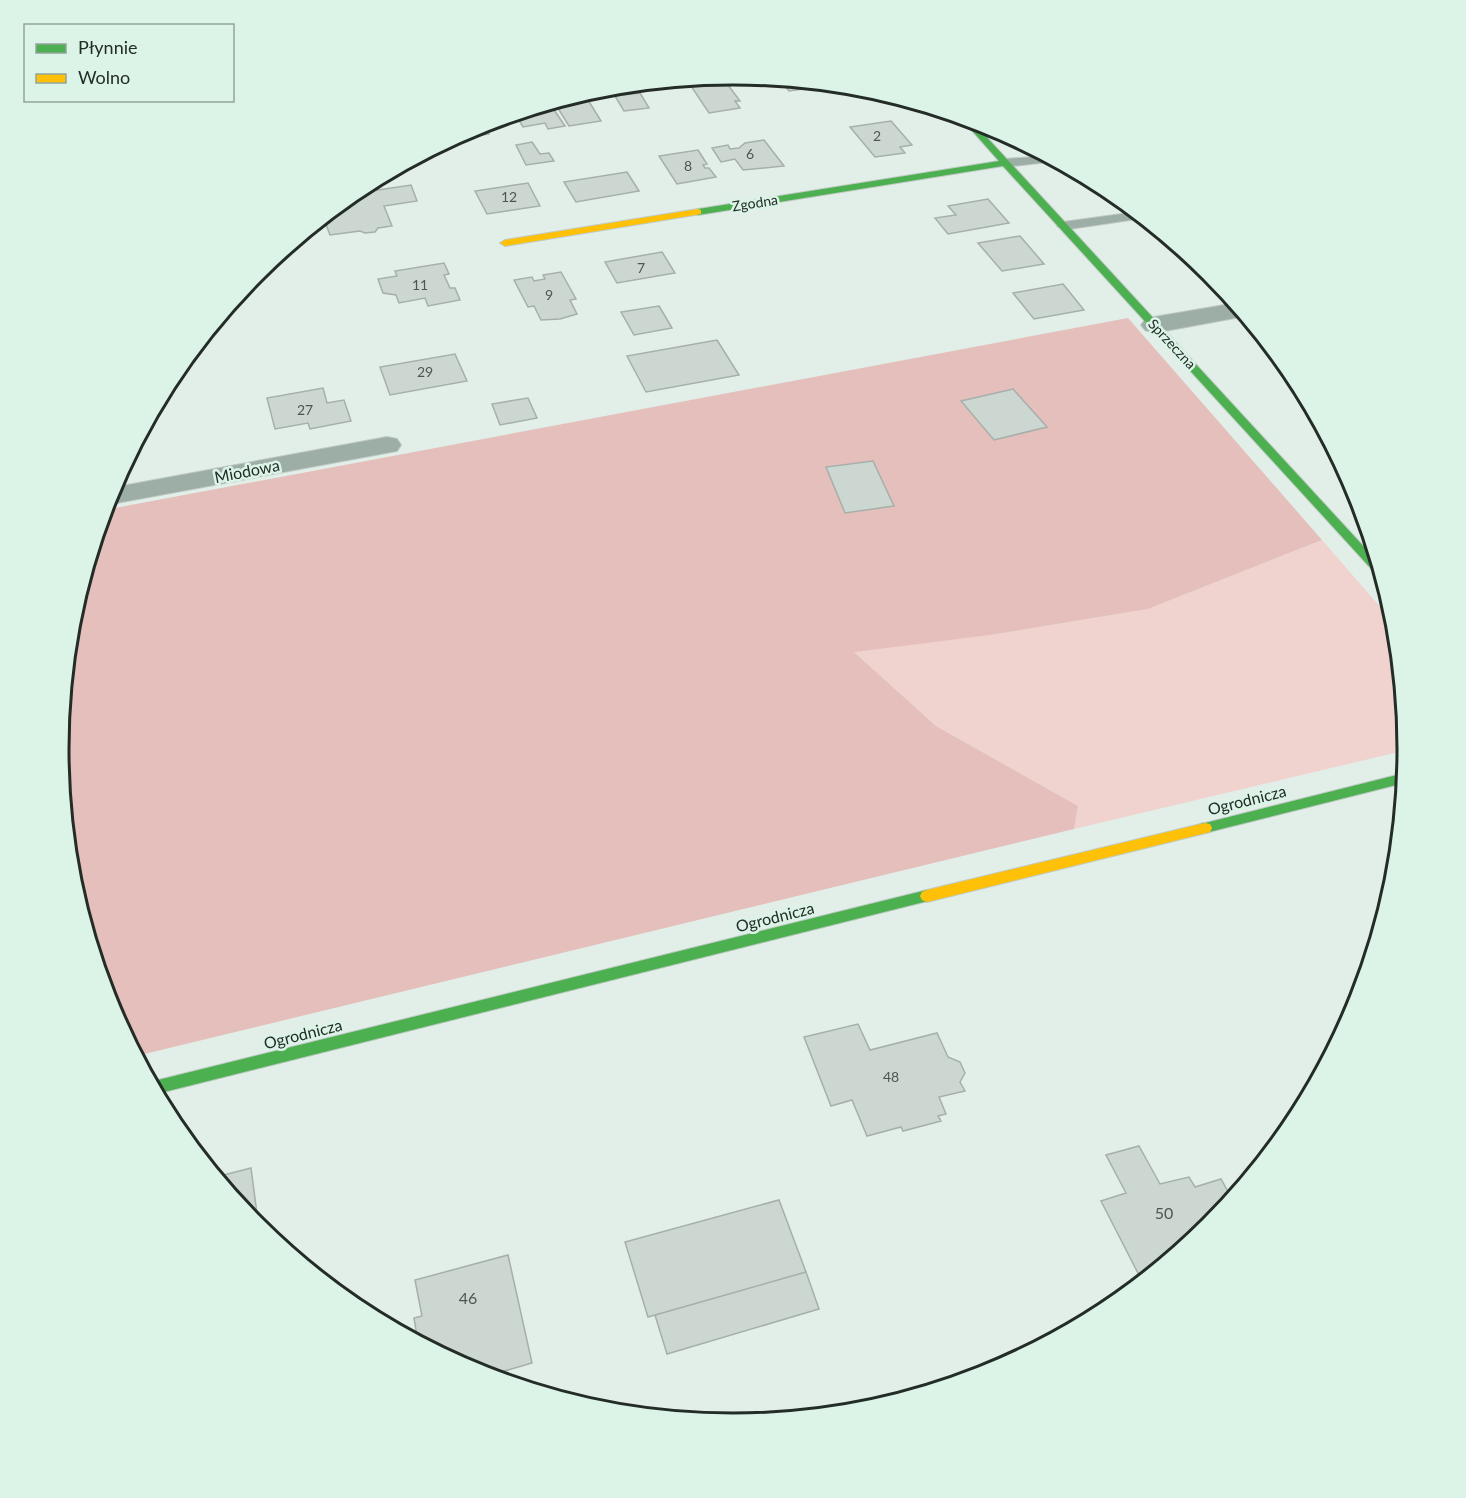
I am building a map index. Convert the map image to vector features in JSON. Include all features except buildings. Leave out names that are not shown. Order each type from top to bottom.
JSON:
[{"type":"street","name":"Sprzeczna","points":[[976,132],[1369,558]]},
{"type":"street","name":"Zgodna","points":[[505,243],[1004,163]]},
{"type":"street","points":[[1154,325],[1233,312]]},
{"type":"street","name":"Miodowa","points":[[120,495],[387,445]]},
{"type":"street","name":"Ogrodnicza","points":[[161,1086],[1396,780]]},
{"type":"lane","points":[[1004,163],[1040,160]]},
{"type":"lane","points":[[1063,226],[1129,217]]},
{"type":"shaded area","points":[[1128,318],[1322,540],[1148,609],[990,635],[854,652],[936,726],[1078,806],[1074,829],[143,1054],[104,962],[92,921],[82,879],[70,792],[70,706],[75,662],[92,577],[115,508]]},
{"type":"shaded area","points":[[1322,540],[1381,608],[1396,706],[1397,752],[1074,829],[1078,806],[936,726],[853,651],[990,635],[1148,609]]},
{"type":"traffic: fast","points":[[977,132],[1369,558]]},
{"type":"traffic: fast","points":[[698,212],[1004,163]]},
{"type":"traffic: fast","points":[[1205,828],[1396,780]]},
{"type":"traffic: fast","points":[[161,1086],[927,896]]},
{"type":"traffic: slow","points":[[505,243],[698,212]]},
{"type":"traffic: slow","points":[[927,896],[1205,828]]}]
